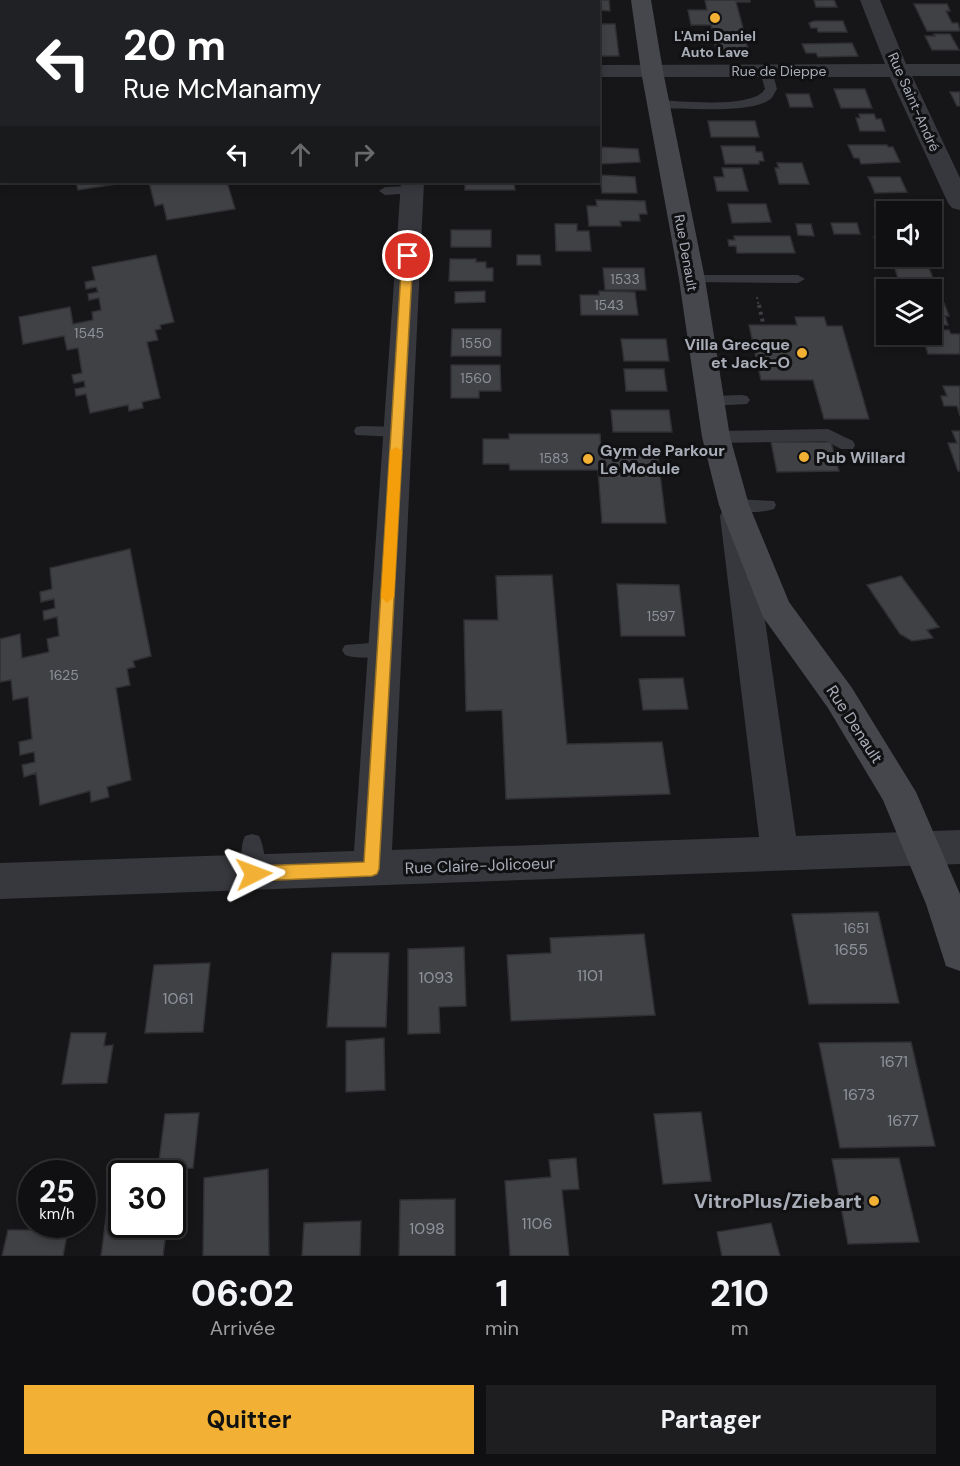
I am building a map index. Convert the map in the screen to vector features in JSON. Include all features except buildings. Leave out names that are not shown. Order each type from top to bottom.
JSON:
[{"type":"main road","name":"Rue Denault","points":[[641,0],[658,104],[692,279],[716,437],[734,506],[775,608],[840,698],[898,792],[945,903],[960,952]]},
{"type":"street","name":"Rue Saint-André","points":[[870,0],[898,70],[960,203]]},
{"type":"street","name":"Rue de Dieppe","points":[[600,71],[960,70]]},
{"type":"street","points":[[372,869],[397,432],[403,188]]},
{"type":"street","name":"Rue Denault","points":[[734,506],[780,855]]},
{"type":"street","name":"Rue Claire-Jolicoeur","points":[[0,881],[253,858],[372,869],[960,847]]},
{"type":"lane","points":[[658,104],[742,104],[756,101],[766,97],[771,89],[766,71]]},
{"type":"lane","points":[[692,279],[798,279]]},
{"type":"lane","points":[[710,401],[742,400]]},
{"type":"lane","points":[[362,431],[397,432]]},
{"type":"lane","points":[[716,437],[828,435],[847,445]]},
{"type":"lane","points":[[734,506],[768,505]]},
{"type":"lane","points":[[351,650],[384,649]]},
{"type":"slow traffic","points":[[387,597],[396,451]]},
{"type":"place","name":"L'Ami Daniel Auto Lave","points":[[715,18]]},
{"type":"place","name":"Villa Grecque et Jack-O","points":[[802,353]]},
{"type":"place","name":"Pub Willard","points":[[804,457]]},
{"type":"place","name":"Gym de Parkour Le Module","points":[[588,459]]},
{"type":"place","name":"VitroPlus/Ziebart","points":[[874,1201]]},
{"type":"route","points":[[254,874],[372,869],[408,256]]}]
